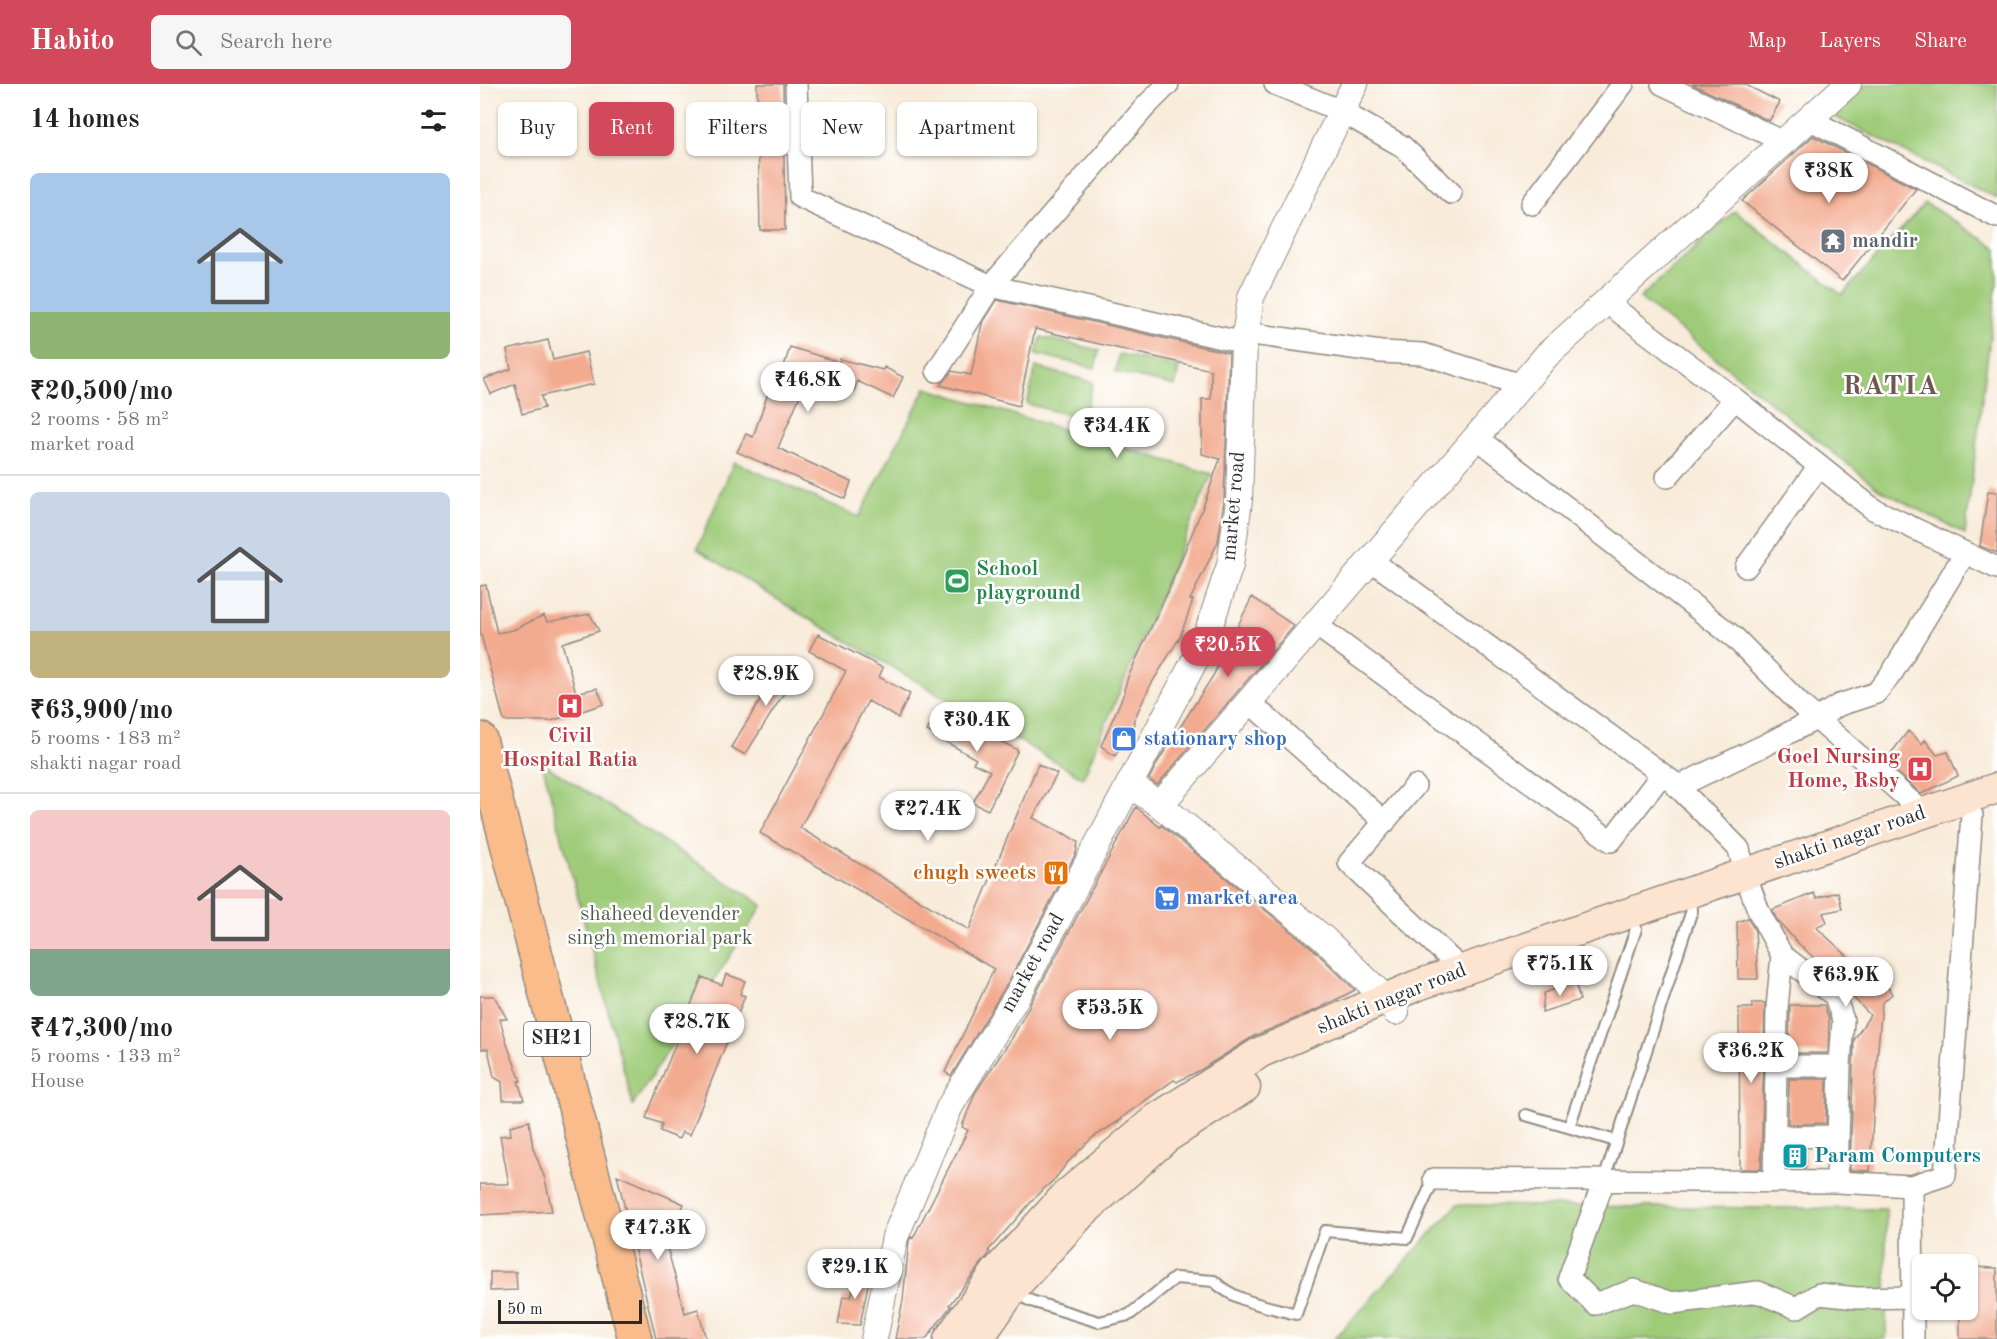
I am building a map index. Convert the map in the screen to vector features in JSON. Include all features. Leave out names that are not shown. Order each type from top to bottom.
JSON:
[{"type":"main road","name":"SH21","points":[[480,739],[635,1339]]},
{"type":"main road","name":"shakti nagar road","points":[[949,1339],[996,1272],[1065,1196],[1156,1119],[1262,1052],[1391,1006],[1418,985],[1748,882],[1924,813],[1997,788]]},
{"type":"main road","points":[[978,1339],[1011,1291],[1082,1214],[1167,1137],[1276,1068],[1365,1025],[1391,1006],[1439,995],[1692,910],[1748,882],[1984,811]]},
{"type":"main road","name":"SH21","points":[[480,813],[617,1339]]},
{"type":"street","points":[[796,84],[800,197],[991,286],[1244,338],[1423,354],[1522,385]]},
{"type":"street","points":[[937,370],[991,286],[1146,106],[1168,84]]},
{"type":"street","points":[[1275,84],[1341,111],[1402,146],[1451,193]]},
{"type":"street","name":"market road","points":[[874,1339],[895,1237],[950,1106],[1020,991],[1204,643],[1230,565],[1239,501],[1244,338],[1251,297],[1355,84]]},
{"type":"street","points":[[1532,204],[1623,84]]},
{"type":"street","points":[[1662,84],[1784,142]]},
{"type":"street","points":[[1160,805],[1547,355],[1848,84]]},
{"type":"street","points":[[1809,119],[1997,217]]},
{"type":"street","points":[[1606,302],[1735,399],[1873,508],[1997,568]]},
{"type":"street","points":[[1667,477],[1735,399]]},
{"type":"street","points":[[1477,438],[1736,638],[1816,719],[1924,813]]},
{"type":"street","points":[[1746,567],[1819,466]]},
{"type":"street","points":[[1316,625],[1611,841],[1670,781],[1816,719],[1839,705],[1876,693],[1892,673],[1965,553]]},
{"type":"street","points":[[1372,561],[1670,781],[1739,849],[1759,912],[1782,955],[1835,996],[1843,1020],[1837,1182]]},
{"type":"street","points":[[1249,702],[1385,822]]},
{"type":"street","points":[[1129,784],[1160,805],[1323,938],[1391,1006]]},
{"type":"street","points":[[1415,786],[1349,863],[1462,970]]},
{"type":"street","points":[[1434,1179],[1774,1181],[1912,1186],[1945,1175],[1984,811]]},
{"type":"street","points":[[1774,1181],[1777,1008],[1782,955]]},
{"type":"street","points":[[1775,1066],[1840,1066]]},
{"type":"street","points":[[1775,1137],[1838,1136]]},
{"type":"street","points":[[1604,1180],[1569,1278],[1595,1304],[1634,1290],[1672,1303],[1758,1292],[1796,1308],[1818,1294],[1857,1298],[1912,1297]]},
{"type":"street","points":[[1912,1186],[1912,1254]]},
{"type":"street","points":[[1912,1320],[1912,1339]]},
{"type":"lane","points":[[1604,1180],[1692,910]]},
{"type":"lane","points":[[1569,1127],[1636,929]]},
{"type":"lane","points":[[1526,1115],[1616,1141]]},
{"type":"lane","points":[[1011,1291],[1031,1301],[1099,1322],[1129,1315],[1175,1278],[1214,1281],[1223,1290],[1249,1301],[1296,1314],[1325,1232],[1407,1238],[1434,1179]]},
{"type":"green space","points":[[1866,84],[1997,84],[1997,198],[1831,115]]},
{"type":"green space","points":[[1925,203],[1997,248],[1997,283],[1965,534],[1879,489],[1640,298],[1735,211],[1842,295]]},
{"type":"green space","points":[[1041,337],[1099,350],[1095,368],[1036,354]]},
{"type":"green space","points":[[1119,354],[1179,367],[1175,386],[1115,372]]},
{"type":"green space","points":[[1036,367],[1093,382],[1084,419],[1027,404]]},
{"type":"green space","name":"School playground","points":[[926,388],[1212,474],[1083,778],[799,613],[697,549],[734,462],[859,517]]},
{"type":"green space","name":"shaheed devender singh memorial park","points":[[542,763],[763,905],[633,1105]]},
{"type":"green space","points":[[1457,1205],[1886,1209],[1886,1339],[1334,1339]]},
{"type":"building","points":[[757,84],[783,84],[783,102],[757,102]]},
{"type":"building","points":[[1692,84],[1744,84],[1780,102],[1769,121]]},
{"type":"building","name":"mandir","points":[[1813,136],[1916,189],[1842,281],[1742,201]]},
{"type":"building","points":[[758,156],[784,156],[785,230],[760,230]]},
{"type":"building","points":[[997,300],[1229,353],[1224,500],[1218,542],[1190,600],[1193,600],[1180,637],[1150,686],[1133,722],[1135,723],[1115,756],[1101,746],[1125,691],[1128,677],[1168,591],[1203,507],[1220,459],[1202,454],[1202,399],[1211,399],[1211,370],[1035,329],[1019,406],[940,385],[952,371],[971,375],[982,324]]},
{"type":"building","points":[[548,340],[553,360],[586,352],[594,384],[541,396],[544,408],[522,414],[515,384],[491,394],[484,379],[511,369],[507,350]]},
{"type":"building","points":[[790,347],[839,362],[840,359],[883,370],[884,367],[903,377],[893,398],[857,381],[854,391],[819,380],[818,385],[806,381],[778,448],[851,482],[845,499],[737,452],[746,434],[753,437],[768,393],[775,395]]},
{"type":"building","points":[[1988,491],[1997,492],[1997,553],[1980,546]]},
{"type":"building","points":[[486,585],[497,633],[513,630],[544,615],[547,622],[590,614],[599,631],[562,643],[576,693],[597,688],[604,704],[551,721],[504,721],[480,631],[480,586]]},
{"type":"building","points":[[1252,597],[1294,626],[1157,785],[1149,779],[1213,676]]},
{"type":"building","points":[[818,634],[883,668],[879,677],[910,694],[898,718],[868,701],[800,828],[969,930],[1038,764],[1057,774],[1033,818],[1078,842],[1076,853],[1007,984],[951,1076],[945,1072],[994,969],[760,833],[846,671],[809,651]]},
{"type":"building","points":[[786,659],[800,668],[745,755],[731,747]]},
{"type":"building","points":[[939,709],[987,736],[1018,750],[988,810],[973,803],[990,771],[973,763],[976,759],[927,731]]},
{"type":"building","points":[[1908,731],[1922,744],[1925,740],[1937,755],[1948,752],[1958,776],[1921,794],[1885,761]]},
{"type":"building","points":[[1136,807],[1313,949],[1355,990],[1318,1009],[1254,1036],[1202,1069],[1177,1082],[1174,1080],[1122,1119],[1092,1138],[988,1251],[990,1252],[988,1255],[926,1339],[895,1339],[903,1300],[909,1241],[911,1237],[913,1238],[968,1130],[962,1127],[975,1093],[1012,1038]]},
{"type":"building","points":[[1838,892],[1842,909],[1823,913],[1827,922],[1816,927],[1867,974],[1881,963],[1891,975],[1886,983],[1892,994],[1882,1003],[1870,1171],[1850,1170],[1854,1040],[1870,1015],[1799,944],[1777,920],[1772,910],[1814,893],[1816,898]]},
{"type":"building","points":[[1748,918],[1755,931],[1758,979],[1738,979],[1737,922]]},
{"type":"building","points":[[726,974],[745,981],[740,994],[745,996],[690,1135],[682,1132],[679,1139],[660,1131],[662,1124],[646,1118],[702,977],[722,985]]},
{"type":"building","points":[[1575,982],[1580,1000],[1542,1012],[1544,993]]},
{"type":"building","points":[[480,996],[494,996],[507,1019],[500,1019],[521,1081],[518,1081],[524,1100],[503,1100],[502,1082],[494,1077],[488,1049],[480,1049]]},
{"type":"building","points":[[1752,1003],[1765,1003],[1761,1169],[1740,1169],[1739,1008],[1752,1008]]},
{"type":"building","points":[[1790,1005],[1824,1005],[1829,1019],[1828,1053],[1789,1053]]},
{"type":"building","points":[[1789,1079],[1827,1079],[1826,1123],[1788,1124]]},
{"type":"building","points":[[529,1121],[533,1148],[545,1179],[552,1211],[480,1215],[480,1184],[509,1184],[500,1136],[511,1135],[510,1126]]},
{"type":"building","name":"Param Computers","points":[[1805,1149],[1805,1169],[1787,1169],[1787,1150]]},
{"type":"building","points":[[617,1175],[684,1204],[675,1224],[659,1218],[685,1313],[698,1309],[706,1339],[656,1339]]},
{"type":"building","points":[[859,1266],[871,1269],[860,1325],[838,1324],[843,1296],[851,1297]]},
{"type":"building","points":[[1978,1267],[1997,1268],[1997,1339],[1960,1339],[1960,1320],[1978,1320]]},
{"type":"building","points":[[490,1272],[516,1272],[517,1290],[490,1291]]},
{"type":"place","name":"mandir","points":[[1833,241]]},
{"type":"place","name":"School playground","points":[[957,581]]},
{"type":"place","name":"Civil Hospital Ratia","points":[[570,706]]},
{"type":"place","name":"stationary shop","points":[[1124,739]]},
{"type":"place","name":"Goel Nursing Home, Rsby","points":[[1920,769]]},
{"type":"place","name":"chugh sweets","points":[[1056,873]]},
{"type":"place","name":"market area","points":[[1167,898]]},
{"type":"place","name":"Param Computers","points":[[1795,1156]]},
{"type":"district","name":"RATIA","points":[[1891,386]]}]
